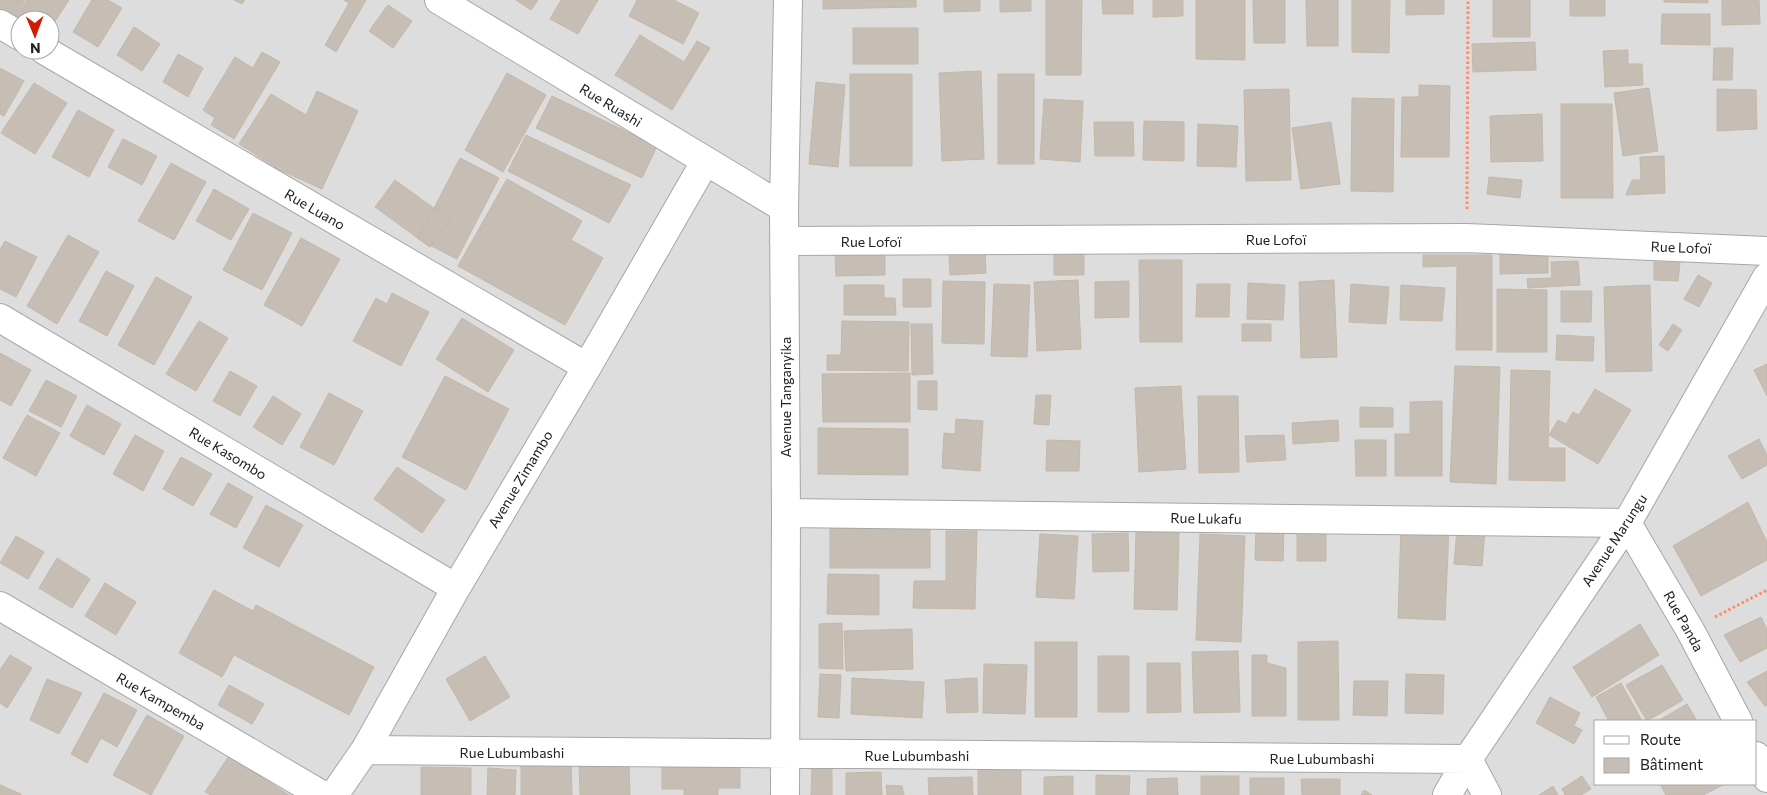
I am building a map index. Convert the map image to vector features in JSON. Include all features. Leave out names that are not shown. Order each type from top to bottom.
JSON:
[{"type":"street","name":"Rue Ruashi","points":[[440,0],[705,162],[784,208]]},
{"type":"street","name":"Avenue Tanganyika","points":[[784,795],[786,512],[784,208],[788,0]]},
{"type":"street","name":"Rue Luano","points":[[60,59],[587,367]]},
{"type":"street","name":"Avenue Zimambo","points":[[334,795],[365,750],[456,588],[587,367],[705,162]]},
{"type":"street","name":"Rue Lofoï","points":[[784,241],[1466,238],[1767,251]]},
{"type":"street","name":"Avenue Marungu","points":[[1447,795],[1468,759],[1627,524],[1767,276]]},
{"type":"street","name":"Rue Kasombo","points":[[0,318],[456,588]]},
{"type":"street","name":"Rue Lukafu","points":[[786,512],[1627,524]]},
{"type":"street","name":"Rue Panda","points":[[1627,524],[1690,630],[1737,720]]},
{"type":"street","name":"Rue Kampemba","points":[[0,606],[322,795]]},
{"type":"street","name":"Rue Lubumbashi","points":[[365,750],[1468,759]]},
{"type":"street","points":[[1757,758],[1767,778]]},
{"type":"street","points":[[1468,759],[1487,795]]},
{"type":"path","points":[[1466,238],[1468,0]]},
{"type":"path","points":[[1690,630],[1767,590]]},
{"type":"shaded area","points":[[0,0],[1767,0],[1767,795],[0,795]]},
{"type":"building","points":[[0,0],[25,0],[19,10],[10,10],[10,21],[0,15]]},
{"type":"building","points":[[27,0],[69,0],[60,14],[60,10],[21,10]]},
{"type":"building","points":[[92,0],[108,0],[122,8],[98,47],[73,32]]},
{"type":"building","points":[[234,0],[245,0],[242,4]]},
{"type":"building","points":[[344,0],[366,0],[336,52],[325,45],[349,3]]},
{"type":"building","points":[[516,0],[538,0],[531,10]]},
{"type":"building","points":[[561,0],[598,0],[578,34],[550,19]]},
{"type":"building","points":[[637,0],[674,0],[699,13],[683,44],[629,16]]},
{"type":"building","points":[[823,0],[916,0],[916,7],[823,9]]},
{"type":"building","points":[[944,0],[980,0],[980,11],[944,12]]},
{"type":"building","points":[[1000,0],[1031,0],[1031,11],[1000,12]]},
{"type":"building","points":[[1046,0],[1082,0],[1081,75],[1046,75]]},
{"type":"building","points":[[1102,0],[1133,0],[1133,14],[1103,14]]},
{"type":"building","points":[[1153,0],[1183,0],[1183,16],[1153,17]]},
{"type":"building","points":[[1196,0],[1245,0],[1245,60],[1196,59]]},
{"type":"building","points":[[1253,0],[1285,0],[1285,43],[1254,43]]},
{"type":"building","points":[[1306,0],[1338,0],[1338,46],[1307,46]]},
{"type":"building","points":[[1352,0],[1390,0],[1389,53],[1352,52]]},
{"type":"building","points":[[1406,0],[1444,0],[1444,14],[1406,15]]},
{"type":"building","points":[[1493,0],[1530,0],[1530,37],[1493,37]]},
{"type":"building","points":[[1570,0],[1605,0],[1605,16],[1570,16]]},
{"type":"building","points":[[1664,0],[1708,0],[1708,3],[1664,2]]},
{"type":"building","points":[[1722,0],[1759,0],[1760,24],[1722,25]]},
{"type":"building","points":[[388,5],[412,21],[393,48],[369,31]]},
{"type":"building","points":[[1662,14],[1710,14],[1710,45],[1661,44]]},
{"type":"building","points":[[134,27],[160,44],[142,71],[117,55]]},
{"type":"building","points":[[853,28],[918,28],[918,64],[853,64]]},
{"type":"building","points":[[640,35],[684,62],[697,41],[710,48],[672,110],[615,75]]},
{"type":"building","points":[[1535,42],[1536,70],[1473,72],[1472,44]]},
{"type":"building","points":[[1714,48],[1733,48],[1732,80],[1713,80]]},
{"type":"building","points":[[1628,50],[1628,64],[1642,64],[1643,85],[1605,87],[1603,51]]},
{"type":"building","points":[[262,52],[280,62],[234,139],[211,125],[215,118],[203,110],[235,57],[253,68]]},
{"type":"building","points":[[178,54],[203,68],[188,97],[163,82]]},
{"type":"building","points":[[0,68],[24,81],[4,116],[0,114]]},
{"type":"building","points":[[981,71],[984,159],[942,161],[939,73]]},
{"type":"building","points":[[507,73],[546,95],[503,172],[465,150]]},
{"type":"building","points":[[850,74],[912,74],[912,166],[850,166]]},
{"type":"building","points":[[998,74],[1034,74],[1034,164],[998,164]]},
{"type":"building","points":[[816,82],[845,85],[838,167],[809,164]]},
{"type":"building","points":[[34,83],[67,103],[35,154],[1,133]]},
{"type":"building","points":[[1419,85],[1450,86],[1449,157],[1401,157],[1402,97],[1419,97]]},
{"type":"building","points":[[1649,88],[1658,151],[1623,156],[1614,93]]},
{"type":"building","points":[[1289,89],[1291,180],[1246,181],[1244,90]]},
{"type":"building","points":[[1717,89],[1756,90],[1757,129],[1717,131]]},
{"type":"building","points":[[317,91],[358,111],[322,189],[280,170],[239,144],[271,94],[306,115]]},
{"type":"building","points":[[552,96],[657,146],[642,178],[536,128]]},
{"type":"building","points":[[1352,98],[1394,99],[1393,192],[1351,191]]},
{"type":"building","points":[[1044,99],[1083,101],[1080,162],[1040,159]]},
{"type":"building","points":[[1561,104],[1612,104],[1613,198],[1561,198]]},
{"type":"building","points":[[78,110],[114,130],[89,177],[52,157]]},
{"type":"building","points":[[1542,114],[1543,161],[1491,162],[1490,116]]},
{"type":"building","points":[[1144,121],[1184,122],[1184,161],[1143,160]]},
{"type":"building","points":[[1094,122],[1133,122],[1134,156],[1095,156]]},
{"type":"building","points":[[1331,122],[1340,184],[1301,189],[1292,128]]},
{"type":"building","points":[[1198,124],[1238,126],[1236,167],[1197,166]]},
{"type":"building","points":[[526,135],[631,185],[609,223],[508,171]]},
{"type":"building","points":[[123,139],[157,156],[142,185],[108,167]]},
{"type":"building","points":[[1664,156],[1665,193],[1626,195],[1632,180],[1641,180],[1640,157]]},
{"type":"building","points":[[460,158],[499,178],[457,259],[418,239]]},
{"type":"building","points":[[171,163],[206,182],[174,240],[138,221]]},
{"type":"building","points":[[1489,177],[1522,180],[1520,198],[1487,194]]},
{"type":"building","points":[[507,179],[582,221],[571,240],[603,258],[565,325],[458,266]]},
{"type":"building","points":[[395,180],[450,220],[430,247],[375,207]]},
{"type":"building","points":[[214,189],[249,209],[231,240],[196,221]]},
{"type":"building","points":[[253,213],[292,233],[262,290],[223,270]]},
{"type":"building","points":[[68,235],[99,252],[57,324],[27,306]]},
{"type":"building","points":[[301,238],[340,259],[302,326],[264,305]]},
{"type":"building","points":[[5,241],[37,257],[16,297],[0,289],[0,250]]},
{"type":"building","points":[[885,248],[885,275],[836,276],[835,249]]},
{"type":"building","points":[[1054,249],[1084,249],[1084,275],[1054,275]]},
{"type":"building","points":[[985,252],[986,273],[950,275],[949,253]]},
{"type":"building","points":[[1548,253],[1548,273],[1500,274],[1500,254]]},
{"type":"building","points":[[1423,255],[1492,255],[1492,350],[1456,350],[1457,266],[1423,267]]},
{"type":"building","points":[[1139,260],[1182,260],[1182,342],[1140,342]]},
{"type":"building","points":[[1578,261],[1580,285],[1528,288],[1527,279],[1552,278],[1551,262]]},
{"type":"building","points":[[1654,262],[1680,263],[1678,281],[1654,280]]},
{"type":"building","points":[[106,271],[134,286],[107,336],[79,321]]},
{"type":"building","points":[[1698,275],[1712,283],[1699,307],[1684,299]]},
{"type":"building","points":[[156,277],[192,297],[154,365],[118,345]]},
{"type":"building","points":[[903,279],[931,279],[931,307],[903,307]]},
{"type":"building","points":[[1078,280],[1081,349],[1037,351],[1034,282]]},
{"type":"building","points":[[1334,280],[1337,357],[1301,358],[1299,282]]},
{"type":"building","points":[[943,281],[985,282],[984,344],[942,343]]},
{"type":"building","points":[[1129,281],[1129,317],[1095,318],[1095,282]]},
{"type":"building","points":[[1248,283],[1285,285],[1283,320],[1247,319]]},
{"type":"building","points":[[994,284],[1030,285],[1027,357],[991,356]]},
{"type":"building","points":[[1197,284],[1230,284],[1229,317],[1196,317]]},
{"type":"building","points":[[1351,284],[1389,287],[1386,324],[1349,322]]},
{"type":"building","points":[[844,285],[884,285],[884,298],[895,298],[896,315],[844,315]]},
{"type":"building","points":[[1401,285],[1445,288],[1442,321],[1400,320]]},
{"type":"building","points":[[1650,285],[1652,371],[1606,372],[1604,287]]},
{"type":"building","points":[[1497,289],[1547,290],[1547,352],[1497,352]]},
{"type":"building","points":[[1561,291],[1592,291],[1591,322],[1561,322]]},
{"type":"building","points":[[392,293],[429,312],[401,366],[353,341],[376,298],[387,304]]},
{"type":"building","points":[[462,318],[514,350],[488,392],[436,359]]},
{"type":"building","points":[[199,321],[228,338],[196,391],[166,374]]},
{"type":"building","points":[[842,321],[909,322],[908,371],[827,370],[827,355],[841,355]]},
{"type":"building","points":[[911,324],[932,324],[933,374],[912,375]]},
{"type":"building","points":[[1242,324],[1271,324],[1271,341],[1242,341]]},
{"type":"building","points":[[1673,324],[1682,330],[1668,351],[1659,345]]},
{"type":"building","points":[[1557,335],[1594,337],[1593,361],[1556,360]]},
{"type":"building","points":[[0,353],[31,370],[11,406],[0,400]]},
{"type":"building","points":[[1767,364],[1767,396],[1754,370]]},
{"type":"building","points":[[1455,366],[1500,367],[1496,484],[1450,482]]},
{"type":"building","points":[[1511,370],[1550,371],[1548,448],[1565,448],[1565,481],[1509,480]]},
{"type":"building","points":[[230,371],[257,386],[240,416],[213,401]]},
{"type":"building","points":[[910,373],[910,422],[823,422],[822,374]]},
{"type":"building","points":[[445,376],[509,409],[466,490],[402,457]]},
{"type":"building","points":[[46,380],[77,396],[61,427],[29,411]]},
{"type":"building","points":[[918,381],[937,381],[937,410],[918,409]]},
{"type":"building","points":[[1181,386],[1186,469],[1139,472],[1135,388]]},
{"type":"building","points":[[1595,389],[1631,410],[1598,464],[1549,435],[1558,420],[1566,424],[1573,412],[1579,415]]},
{"type":"building","points":[[329,393],[363,411],[334,465],[300,447]]},
{"type":"building","points":[[1036,395],[1051,395],[1049,425],[1034,424]]},
{"type":"building","points":[[273,396],[301,414],[282,445],[253,427]]},
{"type":"building","points":[[1198,396],[1238,396],[1239,472],[1199,473]]},
{"type":"building","points":[[1442,401],[1442,476],[1395,476],[1395,434],[1410,434],[1410,402]]},
{"type":"building","points":[[87,405],[121,424],[104,455],[70,436]]},
{"type":"building","points":[[1360,407],[1393,408],[1393,427],[1360,427]]},
{"type":"building","points":[[27,415],[60,433],[36,476],[3,458]]},
{"type":"building","points":[[956,419],[983,421],[980,471],[942,468],[944,433],[955,434]]},
{"type":"building","points":[[1338,420],[1339,441],[1293,444],[1292,423]]},
{"type":"building","points":[[818,428],[908,429],[908,475],[818,474]]},
{"type":"building","points":[[135,435],[164,451],[143,491],[113,474]]},
{"type":"building","points":[[1284,435],[1286,460],[1247,462],[1245,436]]},
{"type":"building","points":[[1759,439],[1767,455],[1767,465],[1742,479],[1728,456]]},
{"type":"building","points":[[1047,440],[1080,441],[1079,471],[1046,471]]},
{"type":"building","points":[[1355,440],[1386,440],[1386,476],[1356,476]]},
{"type":"building","points":[[181,457],[212,474],[193,506],[163,489]]},
{"type":"building","points":[[397,467],[445,500],[422,533],[374,499]]},
{"type":"building","points":[[228,483],[253,497],[236,528],[210,514]]},
{"type":"building","points":[[1748,502],[1767,542],[1767,560],[1701,596],[1673,546]]},
{"type":"building","points":[[266,505],[303,525],[279,567],[243,548]]},
{"type":"building","points":[[830,523],[930,523],[930,568],[830,568]]},
{"type":"building","points":[[1401,526],[1449,527],[1445,620],[1398,618]]},
{"type":"building","points":[[1256,529],[1284,530],[1283,561],[1255,560]]},
{"type":"building","points":[[1297,529],[1326,529],[1326,561],[1297,561]]},
{"type":"building","points":[[1457,529],[1485,531],[1482,566],[1454,564]]},
{"type":"building","points":[[946,531],[977,531],[975,609],[913,608],[914,581],[946,581]]},
{"type":"building","points":[[1136,532],[1179,533],[1177,610],[1134,609]]},
{"type":"building","points":[[1128,533],[1129,571],[1093,572],[1092,534]]},
{"type":"building","points":[[1040,534],[1078,536],[1074,599],[1036,597]]},
{"type":"building","points":[[1200,534],[1245,536],[1241,642],[1196,640]]},
{"type":"building","points":[[16,536],[44,552],[28,579],[0,563]]},
{"type":"building","points":[[57,558],[90,579],[72,608],[39,588]]},
{"type":"building","points":[[828,574],[879,575],[879,615],[827,614]]},
{"type":"building","points":[[105,583],[136,602],[116,635],[85,616]]},
{"type":"building","points":[[214,590],[253,611],[256,605],[374,667],[349,715],[234,655],[222,677],[179,653]]},
{"type":"building","points":[[1761,617],[1767,629],[1767,648],[1740,662],[1724,635]]},
{"type":"building","points":[[842,623],[843,669],[819,668],[819,624]]},
{"type":"building","points":[[1640,624],[1659,655],[1592,697],[1573,667]]},
{"type":"building","points":[[912,629],[913,669],[846,671],[844,631]]},
{"type":"building","points":[[1338,641],[1339,720],[1298,720],[1298,642]]},
{"type":"building","points":[[1035,642],[1077,642],[1077,717],[1035,717]]},
{"type":"building","points":[[1238,651],[1240,712],[1194,713],[1192,652]]},
{"type":"building","points":[[10,655],[32,668],[7,708],[0,703],[0,670]]},
{"type":"building","points":[[1252,655],[1267,655],[1267,663],[1286,668],[1286,716],[1252,716]]},
{"type":"building","points":[[485,656],[510,697],[470,721],[446,679]]},
{"type":"building","points":[[1098,656],[1129,656],[1129,712],[1098,712]]},
{"type":"building","points":[[1147,663],[1180,663],[1181,712],[1147,713]]},
{"type":"building","points":[[984,664],[1027,665],[1025,714],[983,713]]},
{"type":"building","points":[[1662,665],[1683,700],[1646,720],[1626,685]]},
{"type":"building","points":[[1767,671],[1767,705],[1765,706],[1747,682]]},
{"type":"building","points":[[820,674],[841,675],[839,718],[818,717]]},
{"type":"building","points":[[1406,674],[1444,675],[1443,714],[1405,713]]},
{"type":"building","points":[[852,678],[924,682],[922,718],[851,714]]},
{"type":"building","points":[[977,678],[978,712],[947,713],[945,680]]},
{"type":"building","points":[[47,679],[82,693],[59,734],[30,720]]},
{"type":"building","points":[[1354,681],[1388,681],[1387,716],[1353,715]]},
{"type":"building","points":[[1621,683],[1642,720],[1608,720],[1596,697]]},
{"type":"building","points":[[229,685],[264,704],[252,724],[218,705]]},
{"type":"building","points":[[104,693],[137,710],[117,747],[101,738],[87,763],[71,754]]},
{"type":"building","points":[[1550,697],[1580,713],[1574,726],[1582,730],[1574,744],[1536,723]]},
{"type":"building","points":[[1687,704],[1696,720],[1660,720]]},
{"type":"building","points":[[147,715],[184,736],[151,795],[113,775]]},
{"type":"building","points":[[229,756],[289,795],[211,795],[205,792]]},
{"type":"building","points":[[1021,757],[1021,795],[978,795],[978,758]]},
{"type":"building","points":[[521,760],[571,761],[572,795],[521,795]]},
{"type":"building","points":[[740,760],[740,788],[718,788],[718,795],[684,795],[684,789],[662,789],[662,761]]},
{"type":"building","points":[[812,763],[832,764],[832,795],[811,795]]},
{"type":"building","points":[[579,764],[629,764],[630,795],[580,795]]},
{"type":"building","points":[[421,767],[471,768],[471,795],[421,795]]},
{"type":"building","points":[[488,768],[516,770],[515,795],[487,795]]},
{"type":"building","points":[[881,772],[882,795],[846,795],[846,773]]},
{"type":"building","points":[[1096,775],[1130,776],[1129,795],[1096,795]]},
{"type":"building","points":[[1073,776],[1073,795],[1044,795],[1044,777]]},
{"type":"building","points":[[1201,776],[1239,776],[1239,795],[1201,795]]},
{"type":"building","points":[[1582,776],[1591,789],[1581,795],[1565,795],[1562,789]]},
{"type":"building","points":[[972,777],[973,795],[929,795],[928,778]]},
{"type":"building","points":[[1177,778],[1178,795],[1147,795],[1147,779]]},
{"type":"building","points":[[1250,778],[1284,778],[1284,795],[1250,795]]},
{"type":"building","points":[[1301,779],[1340,779],[1340,795],[1302,795]]},
{"type":"building","points":[[0,785],[21,794],[21,795],[0,795]]},
{"type":"building","points":[[886,785],[902,786],[904,795],[887,795]]},
{"type":"building","points":[[1661,785],[1723,785],[1703,795],[1666,795]]},
{"type":"building","points":[[1553,786],[1558,795],[1539,795]]},
{"type":"building","points":[[1364,790],[1372,795],[1361,795]]}]
